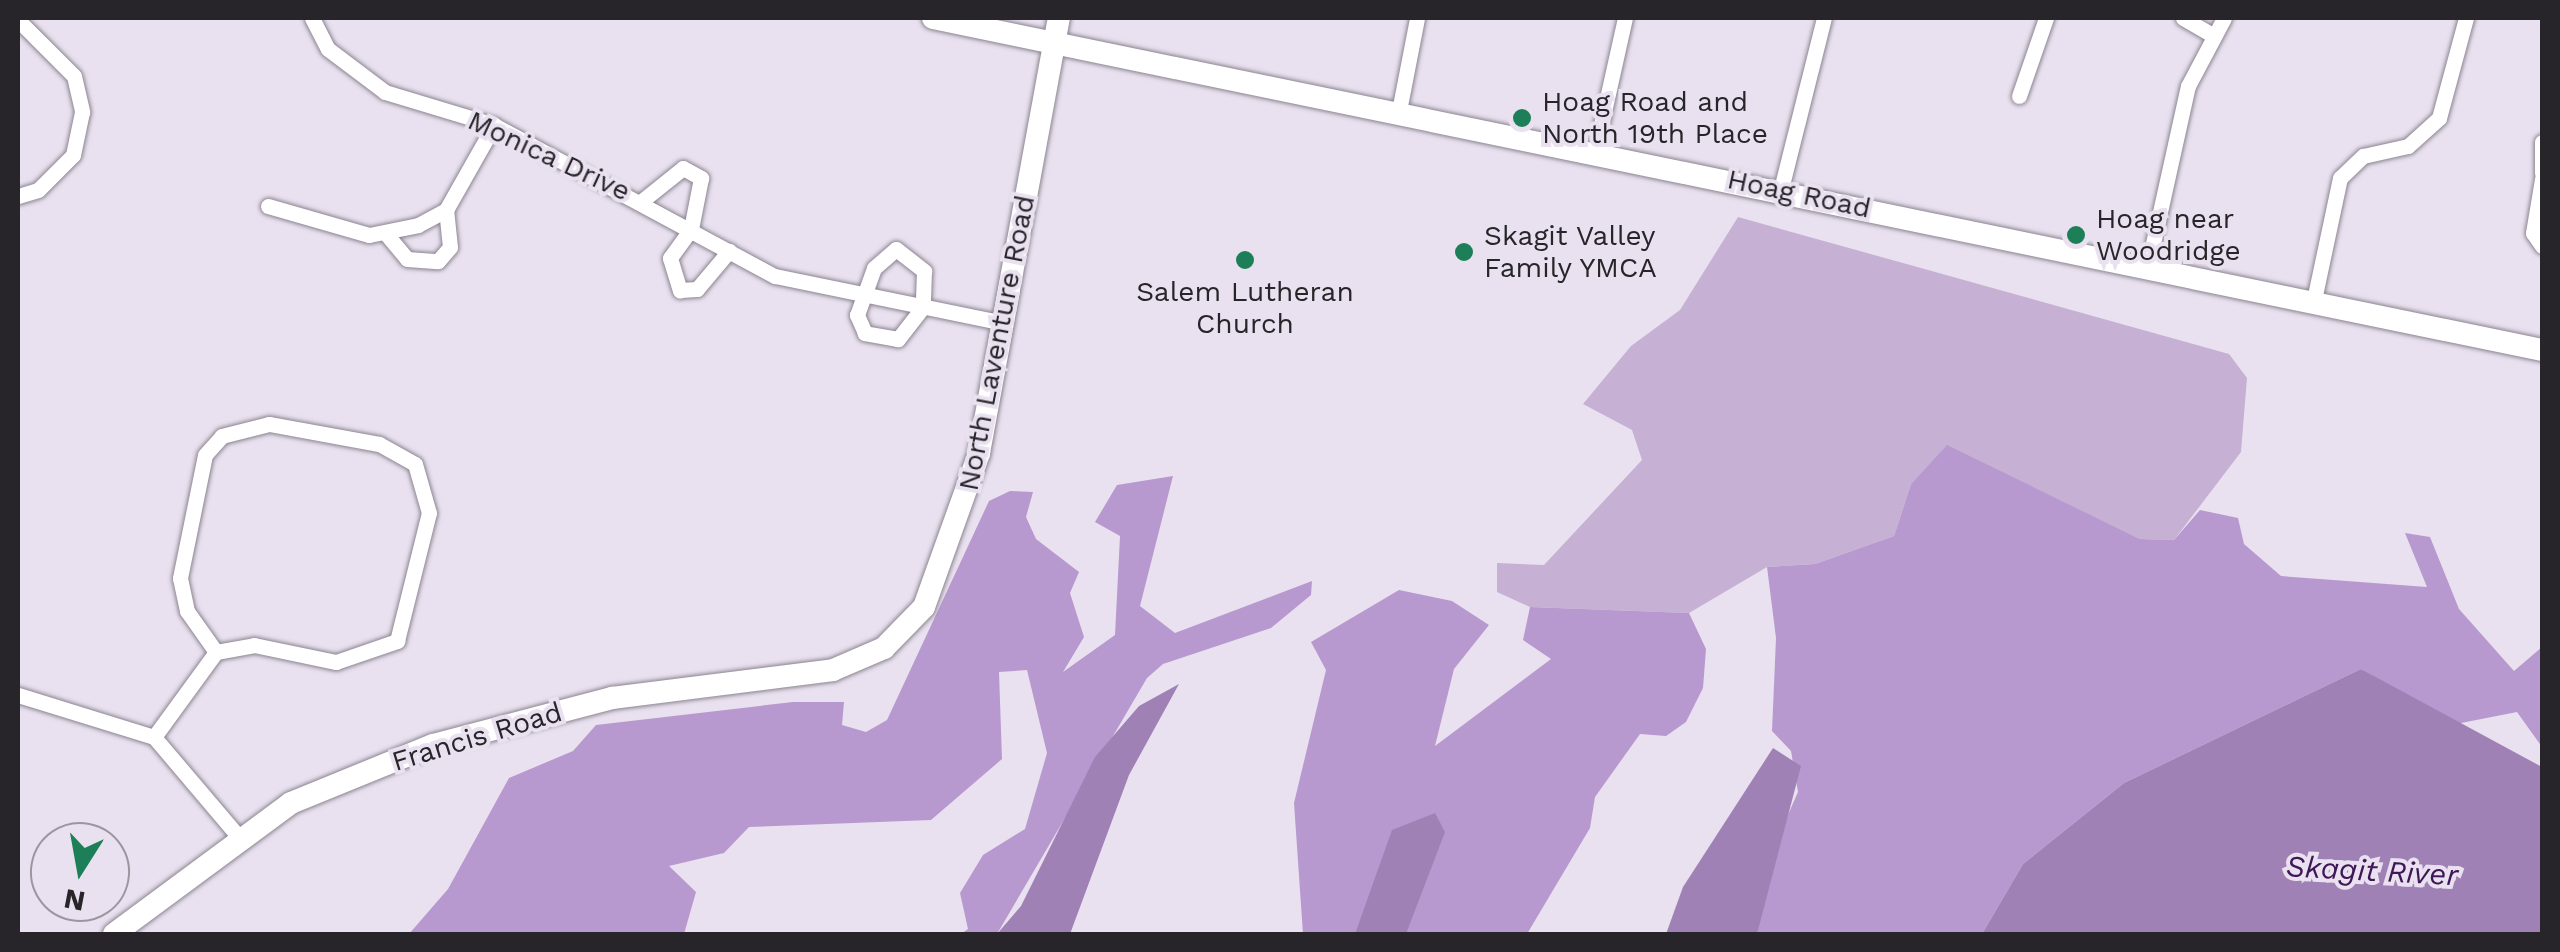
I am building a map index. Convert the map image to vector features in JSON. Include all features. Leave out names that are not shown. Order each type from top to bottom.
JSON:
[{"type":"street","name":"Monica Drive","points":[[312,18],[328,48],[385,92],[494,124],[643,200],[775,276],[1004,323]]},
{"type":"street","name":"Hoag Road","points":[[933,18],[1781,189],[2542,350]]},
{"type":"street","name":"North Laventure Road","points":[[884,648],[924,608],[954,541],[1004,323],[1059,18]]},
{"type":"street","points":[[1399,111],[1417,18]]},
{"type":"street","points":[[1595,152],[1625,18]]},
{"type":"street","points":[[1781,189],[1824,18]]},
{"type":"street","points":[[2019,96],[2046,18]]},
{"type":"street","points":[[2183,18],[2209,33]]},
{"type":"street","points":[[2148,266],[2209,33],[2224,18]]},
{"type":"street","points":[[2314,300],[2340,178],[2363,156],[2408,146],[2439,118],[2466,18]]},
{"type":"street","points":[[18,20],[74,76],[82,112],[72,155],[38,190],[18,196]]},
{"type":"street","points":[[387,234],[407,258],[438,262],[450,248],[446,210],[494,124]]},
{"type":"street","points":[[2542,142],[2534,233],[2542,246]]},
{"type":"street","name":"Monica Drive","points":[[643,200],[683,168],[692,173],[703,194],[691,229],[670,258],[680,290],[697,289],[728,251]]},
{"type":"street","points":[[268,206],[387,234],[446,210]]},
{"type":"street","points":[[907,249],[924,271],[923,307],[908,333],[881,338],[865,333],[857,315],[883,256],[907,249]]},
{"type":"street","points":[[154,737],[216,652],[254,645],[336,662],[396,641],[408,624],[429,514],[415,464],[378,444],[268,424],[222,436],[205,455],[180,578],[188,610],[216,652]]},
{"type":"street","name":"Francis Road","points":[[114,934],[238,836],[291,803],[519,720],[688,686],[833,670],[884,648]]},
{"type":"street","points":[[18,696],[154,737],[238,836]]},
{"type":"shaded area","points":[[1738,217],[2229,354],[2247,378],[2241,452],[2174,540],[2140,539],[1947,446],[1911,484],[1894,536],[1815,564],[1767,567],[1689,613],[1530,607],[1497,592],[1497,563],[1544,565],[1642,460],[1632,430],[1583,404],[1631,346],[1680,310]]},
{"type":"shaded area","points":[[1947,445],[2140,539],[2174,540],[2200,510],[2238,518],[2244,544],[2281,576],[2427,587],[2405,533],[2430,537],[2459,609],[2514,671],[2542,647],[2542,747],[2517,712],[2456,724],[2361,669],[2124,783],[2023,864],[1982,934],[1757,934],[1773,849],[1798,792],[1791,751],[1772,731],[1776,638],[1767,567],[1815,564],[1894,536],[1911,484]]},
{"type":"shaded area","points":[[1173,476],[1140,606],[1175,633],[1312,581],[1311,595],[1271,628],[1163,664],[1147,678],[997,934],[961,934],[968,929],[960,893],[983,855],[1025,829],[1047,753],[1027,670],[999,672],[1002,759],[931,820],[749,827],[724,853],[669,866],[696,892],[684,934],[409,934],[448,889],[509,778],[573,751],[596,725],[793,702],[844,702],[842,725],[866,732],[887,720],[989,501],[1010,491],[1033,492],[1026,517],[1036,539],[1079,572],[1070,593],[1084,637],[1063,672],[1115,635],[1120,536],[1095,522],[1117,485]]},
{"type":"shaded area","points":[[1399,590],[1452,601],[1489,625],[1454,669],[1435,746],[1551,659],[1523,640],[1530,607],[1689,613],[1706,649],[1703,688],[1686,722],[1666,736],[1640,734],[1595,797],[1590,828],[1527,934],[1303,934],[1294,803],[1326,670],[1311,642]]},
{"type":"water","name":"Skagit River","points":[[2361,669],[2542,767],[2542,934],[1982,934],[2023,864],[2124,783]]},
{"type":"water","points":[[1179,684],[1129,775],[1070,934],[997,934],[1021,906],[1095,757],[1139,706]]},
{"type":"water","points":[[1773,748],[1801,766],[1757,934],[1666,934],[1683,887]]},
{"type":"water","points":[[1435,813],[1445,832],[1406,934],[1355,934],[1392,830]]},
{"type":"place","name":"Hoag Road and North 19th Place","points":[[1522,118]]},
{"type":"place","name":"Hoag near Woodridge","points":[[2076,235]]},
{"type":"place","name":"Skagit Valley Family YMCA","points":[[1464,252]]},
{"type":"place","name":"Salem Lutheran Church","points":[[1245,260]]}]
